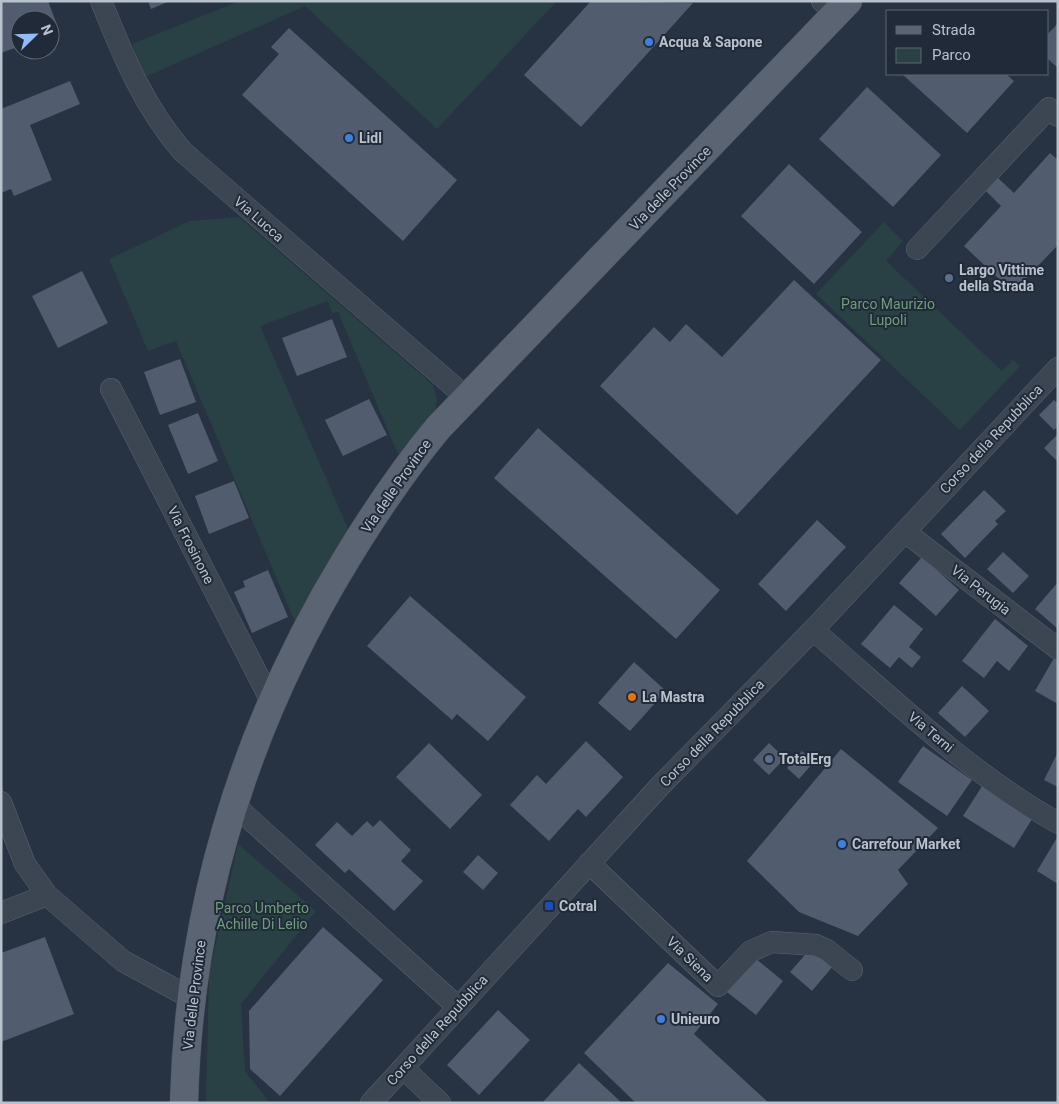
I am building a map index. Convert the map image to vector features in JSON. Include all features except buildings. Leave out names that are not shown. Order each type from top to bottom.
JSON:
[{"type":"main road","name":"Via delle Province","points":[[184,1103],[191,998],[214,874],[233,804],[271,701],[317,609],[371,519],[420,449],[835,6]]},
{"type":"street","name":"Via Lucca","points":[[101,1],[139,90],[159,123],[183,152],[467,398]]},
{"type":"street","points":[[917,249],[1049,108],[1058,116]]},
{"type":"street","name":"Corso della Repubblica","points":[[371,1103],[660,786],[813,630],[1058,368]]},
{"type":"street","name":"Via Frosinone","points":[[111,389],[271,701]]},
{"type":"street","name":"Via Perugia","points":[[904,532],[1058,649]]},
{"type":"street","name":"Via Terni","points":[[813,630],[974,767],[1009,794],[1058,822]]},
{"type":"street","points":[[1,802],[25,864],[47,895],[123,960],[191,998]]},
{"type":"street","points":[[233,804],[458,1007]]},
{"type":"street","name":"Via Siena","points":[[589,864],[718,986],[751,951],[772,942],[816,945],[827,950],[852,970]]},
{"type":"street","points":[[1,913],[47,895]]},
{"type":"street","points":[[403,1068],[440,1103]]},
{"type":"green space","points":[[240,1],[557,1],[437,129],[305,6],[143,78],[132,44]]},
{"type":"green space","points":[[239,217],[433,385],[437,399],[435,413],[402,457],[397,452],[338,312],[332,313],[328,301],[260,326],[349,531],[296,624],[176,341],[148,351],[109,259],[190,221]]},
{"type":"green space","name":"Parco Maurizio Lupoli","points":[[884,222],[903,241],[886,261],[1002,371],[1013,360],[1020,366],[960,430],[816,294]]},
{"type":"green space","name":"Parco Umberto Achille Di Lelio","points":[[238,844],[316,911],[241,1004],[245,1071],[270,1103],[206,1103],[209,975]]},
{"type":"place","name":"Acqua & Sapone","points":[[649,42]]},
{"type":"place","name":"Lidl","points":[[349,138]]},
{"type":"place","name":"Largo Vittime della Strada","points":[[949,278]]},
{"type":"place","name":"La Mastra","points":[[632,697]]},
{"type":"place","name":"TotalErg","points":[[769,759]]},
{"type":"place","name":"Carrefour Market","points":[[842,844]]},
{"type":"place","name":"Cotral","points":[[549,906]]},
{"type":"place","name":"Unieuro","points":[[661,1019]]}]
